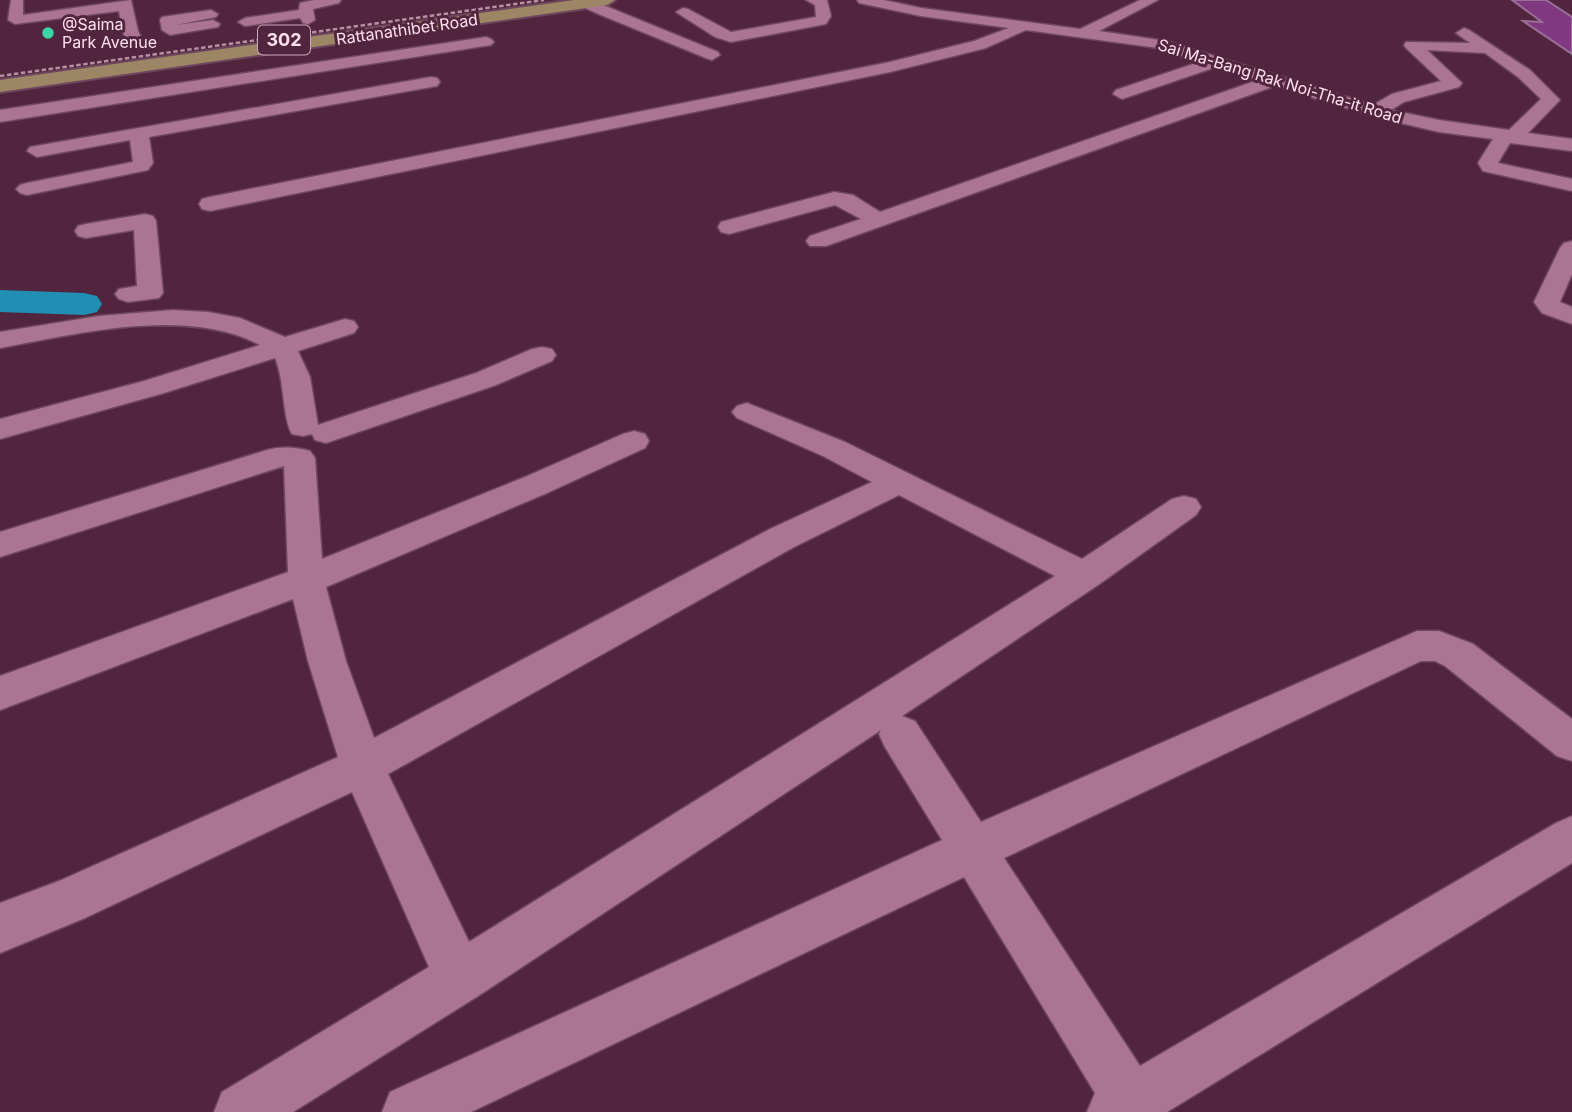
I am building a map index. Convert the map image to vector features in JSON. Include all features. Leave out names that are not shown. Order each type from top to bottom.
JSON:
[{"type":"main road","name":"Rattanathibet Road","points":[[0,69],[501,0]]},
{"type":"main road","name":"Rattanathibet Road","points":[[0,79],[568,0]]},
{"type":"main road","name":"Rattanathibet Road","points":[[0,86],[598,1]]},
{"type":"main road","name":"Rattanathibet Road","points":[[130,44],[211,18],[348,14]]},
{"type":"street","points":[[35,0],[18,1],[15,20],[125,3],[130,44]]},
{"type":"street","points":[[245,22],[308,16],[305,6],[333,0]]},
{"type":"street","name":"Sai Ma-Bang Rak Noi-Tha-it Road","points":[[864,0],[1028,29],[1085,32],[1160,44],[1201,73]]},
{"type":"street","points":[[1085,32],[1151,0]]},
{"type":"street","points":[[598,1],[630,25],[655,31],[712,55]]},
{"type":"street","points":[[683,12],[720,34],[737,37],[816,23],[824,16],[823,1]]},
{"type":"street","points":[[952,34],[989,20]]},
{"type":"street","points":[[1455,27],[1548,95],[1551,100],[1508,137],[1488,163],[1490,167],[1572,185]]},
{"type":"street","points":[[210,204],[890,66],[1028,29],[1137,51],[1149,50],[1160,44]]},
{"type":"street","points":[[1122,94],[1201,73],[1269,64],[1204,44],[1142,30],[1130,39]]},
{"type":"street","points":[[345,37],[377,91]]},
{"type":"street","points":[[0,117],[486,42]]},
{"type":"street","points":[[1453,83],[1412,47],[1438,45],[1465,66],[1485,50]]},
{"type":"street","name":"Sai Ma-Bang Rak Noi-Tha-it Road","points":[[1240,69],[1375,112],[1439,126],[1569,145]]},
{"type":"street","points":[[818,241],[1273,81]]},
{"type":"street","points":[[1375,112],[1398,98],[1453,83],[1471,81]]},
{"type":"street","points":[[37,151],[431,82]]},
{"type":"street","points":[[1539,113],[1561,116]]},
{"type":"street","points":[[245,114],[256,135]]},
{"type":"street","points":[[1404,138],[1423,138],[1439,126]]},
{"type":"street","points":[[27,189],[141,166],[143,163],[139,133]]},
{"type":"street","points":[[1569,145],[1572,170]]},
{"type":"street","points":[[85,178],[86,256]]},
{"type":"street","points":[[729,228],[834,198],[845,200],[877,219]]},
{"type":"street","points":[[86,231],[145,221],[150,293],[128,294]]},
{"type":"street","points":[[1572,248],[1547,302],[1550,308],[1572,316]]},
{"type":"street","points":[[0,340],[91,326],[177,319],[235,325],[256,331],[283,347],[294,368],[301,444],[306,580],[327,661],[362,766],[460,978]]},
{"type":"street","points":[[0,429],[154,387],[345,327]]},
{"type":"street","points":[[0,545],[301,444],[486,379],[541,355]]},
{"type":"street","points":[[747,412],[791,429],[1085,576]]},
{"type":"street","points":[[0,693],[306,580],[536,485],[634,440]]},
{"type":"street","points":[[0,928],[68,901],[362,766],[782,538],[899,482]]},
{"type":"street","points":[[242,1112],[460,978],[1085,576],[1184,507]]},
{"type":"street","points":[[410,1112],[973,849],[1425,645],[1449,649],[1475,665],[1572,743]]},
{"type":"street","points":[[900,734],[973,849],[1128,1109],[1572,838]]},
{"type":"building","points":[[1512,0],[1546,0],[1572,17],[1572,54],[1523,21],[1542,22]]},
{"type":"waterway","points":[[0,301],[84,304]]},
{"type":"railway","points":[[0,76],[544,0]]},
{"type":"place","name":"@Saima Park Avenue","points":[[48,33]]}]
